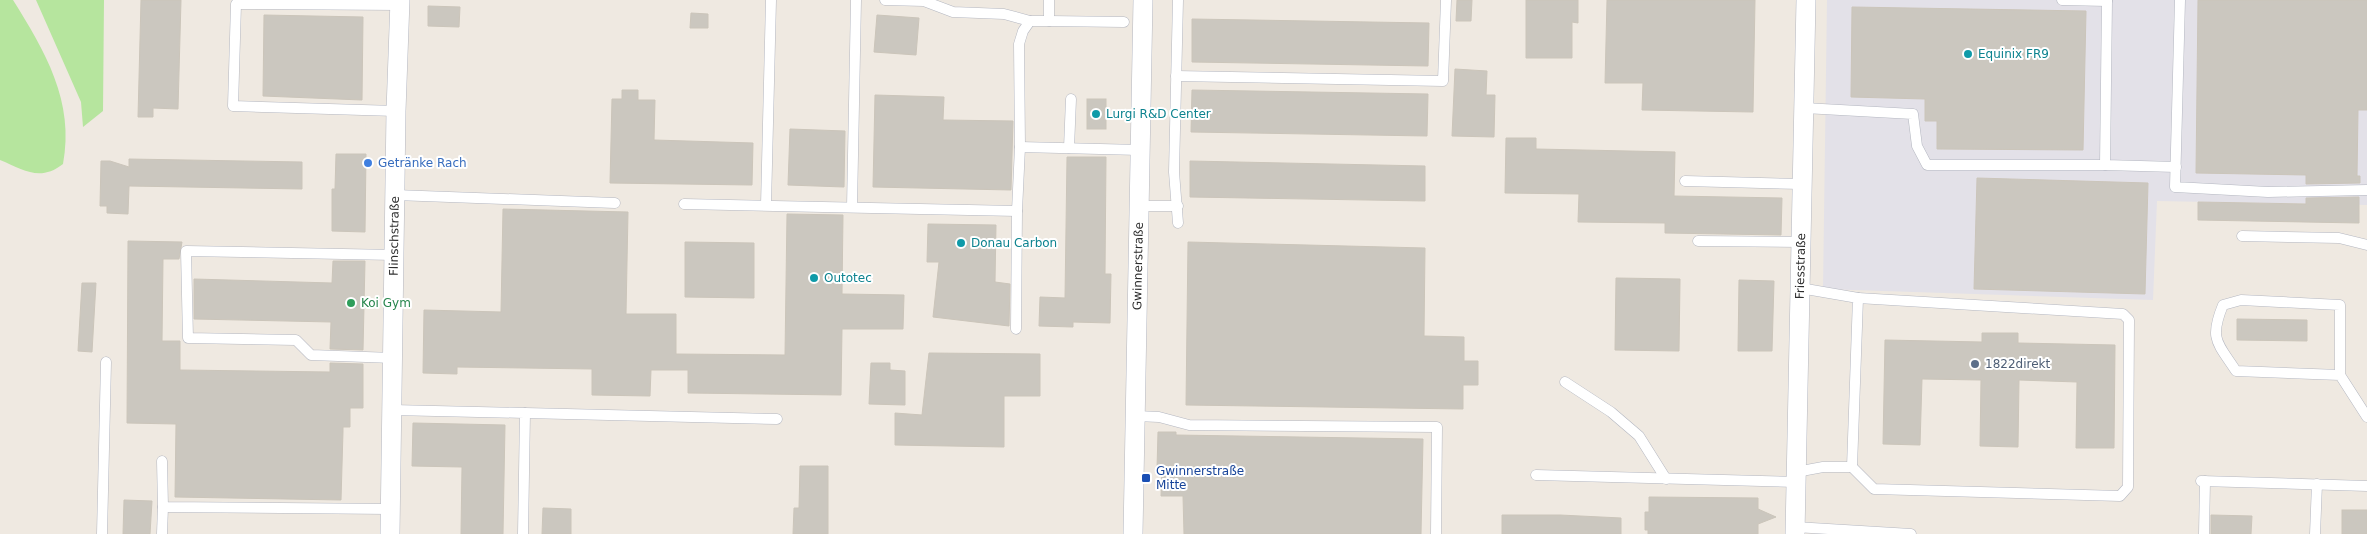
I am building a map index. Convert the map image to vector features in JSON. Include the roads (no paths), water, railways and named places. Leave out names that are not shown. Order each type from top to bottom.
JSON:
[{"type":"street","name":"Gwinnerstraße","points":[[1134,534],[1143,0]]},
{"type":"street","name":"Friesstraße","points":[[1795,531],[1806,0]]},
{"type":"street","name":"Flinschstraße","points":[[390,534],[396,111],[400,2]]},
{"type":"lane","points":[[766,205],[771,0]]},
{"type":"lane","points":[[852,207],[856,0]]},
{"type":"lane","points":[[885,0],[924,0],[953,12],[1004,14],[1030,21],[1124,22]]},
{"type":"lane","points":[[1049,0],[1049,21]]},
{"type":"lane","points":[[1178,0],[1174,172],[1178,223]]},
{"type":"lane","points":[[1176,76],[1443,81],[1446,0]]},
{"type":"lane","points":[[2062,0],[2107,1],[2105,165]]},
{"type":"lane","points":[[2180,0],[2175,187],[2268,192],[2367,190]]},
{"type":"lane","points":[[396,111],[234,106],[236,4],[400,2]]},
{"type":"lane","points":[[1016,329],[1017,211],[1020,147],[1019,44],[1023,31],[1030,21]]},
{"type":"lane","points":[[1069,148],[1071,98]]},
{"type":"lane","points":[[1804,108],[1913,114],[1917,146],[1927,165],[2176,167]]},
{"type":"lane","points":[[1020,147],[1140,150]]},
{"type":"lane","points":[[1685,181],[1802,184]]},
{"type":"lane","points":[[395,195],[615,203]]},
{"type":"lane","points":[[684,204],[1017,211]]},
{"type":"lane","points":[[1140,206],[1178,206]]},
{"type":"lane","points":[[2242,236],[2339,238],[2367,245]]},
{"type":"lane","points":[[1698,241],[1801,242]]},
{"type":"lane","points":[[393,358],[311,355],[296,340],[188,338],[186,252],[394,255]]},
{"type":"lane","points":[[1536,475],[1666,479],[1796,477],[1823,467],[1852,467],[1874,489],[2120,496],[2128,487],[2129,320],[2123,314],[1858,298],[1800,288]]},
{"type":"lane","points":[[1852,467],[1858,298]]},
{"type":"lane","points":[[2340,375],[2236,371],[2216,341],[2215,326],[2223,305],[2241,300],[2340,305],[2340,375],[2367,417]]},
{"type":"lane","points":[[102,534],[106,362]]},
{"type":"lane","points":[[1565,382],[1610,412],[1639,436],[1666,479]]},
{"type":"lane","points":[[392,410],[777,419]]},
{"type":"lane","points":[[522,534],[525,413]]},
{"type":"lane","points":[[1136,416],[1159,417],[1189,425],[1437,427],[1436,534]]},
{"type":"lane","points":[[162,460],[162,534]]},
{"type":"lane","points":[[2204,534],[2203,481],[2367,486]]},
{"type":"lane","points":[[2315,534],[2316,484]]},
{"type":"lane","points":[[163,507],[390,509]]},
{"type":"lane","points":[[1795,531],[1911,534]]},
{"type":"place","name":"Equinix FR9","points":[[1968,54]]},
{"type":"place","name":"Lurgi R&D Center","points":[[1096,114]]},
{"type":"place","name":"Getränke Rach","points":[[368,163]]},
{"type":"place","name":"Donau Carbon","points":[[961,243]]},
{"type":"place","name":"Outotec","points":[[814,278]]},
{"type":"place","name":"Koi Gym","points":[[351,303]]},
{"type":"place","name":"1822direkt","points":[[1975,364]]},
{"type":"place","name":"Gwinnerstraße Mitte","points":[[1146,478]]}]
